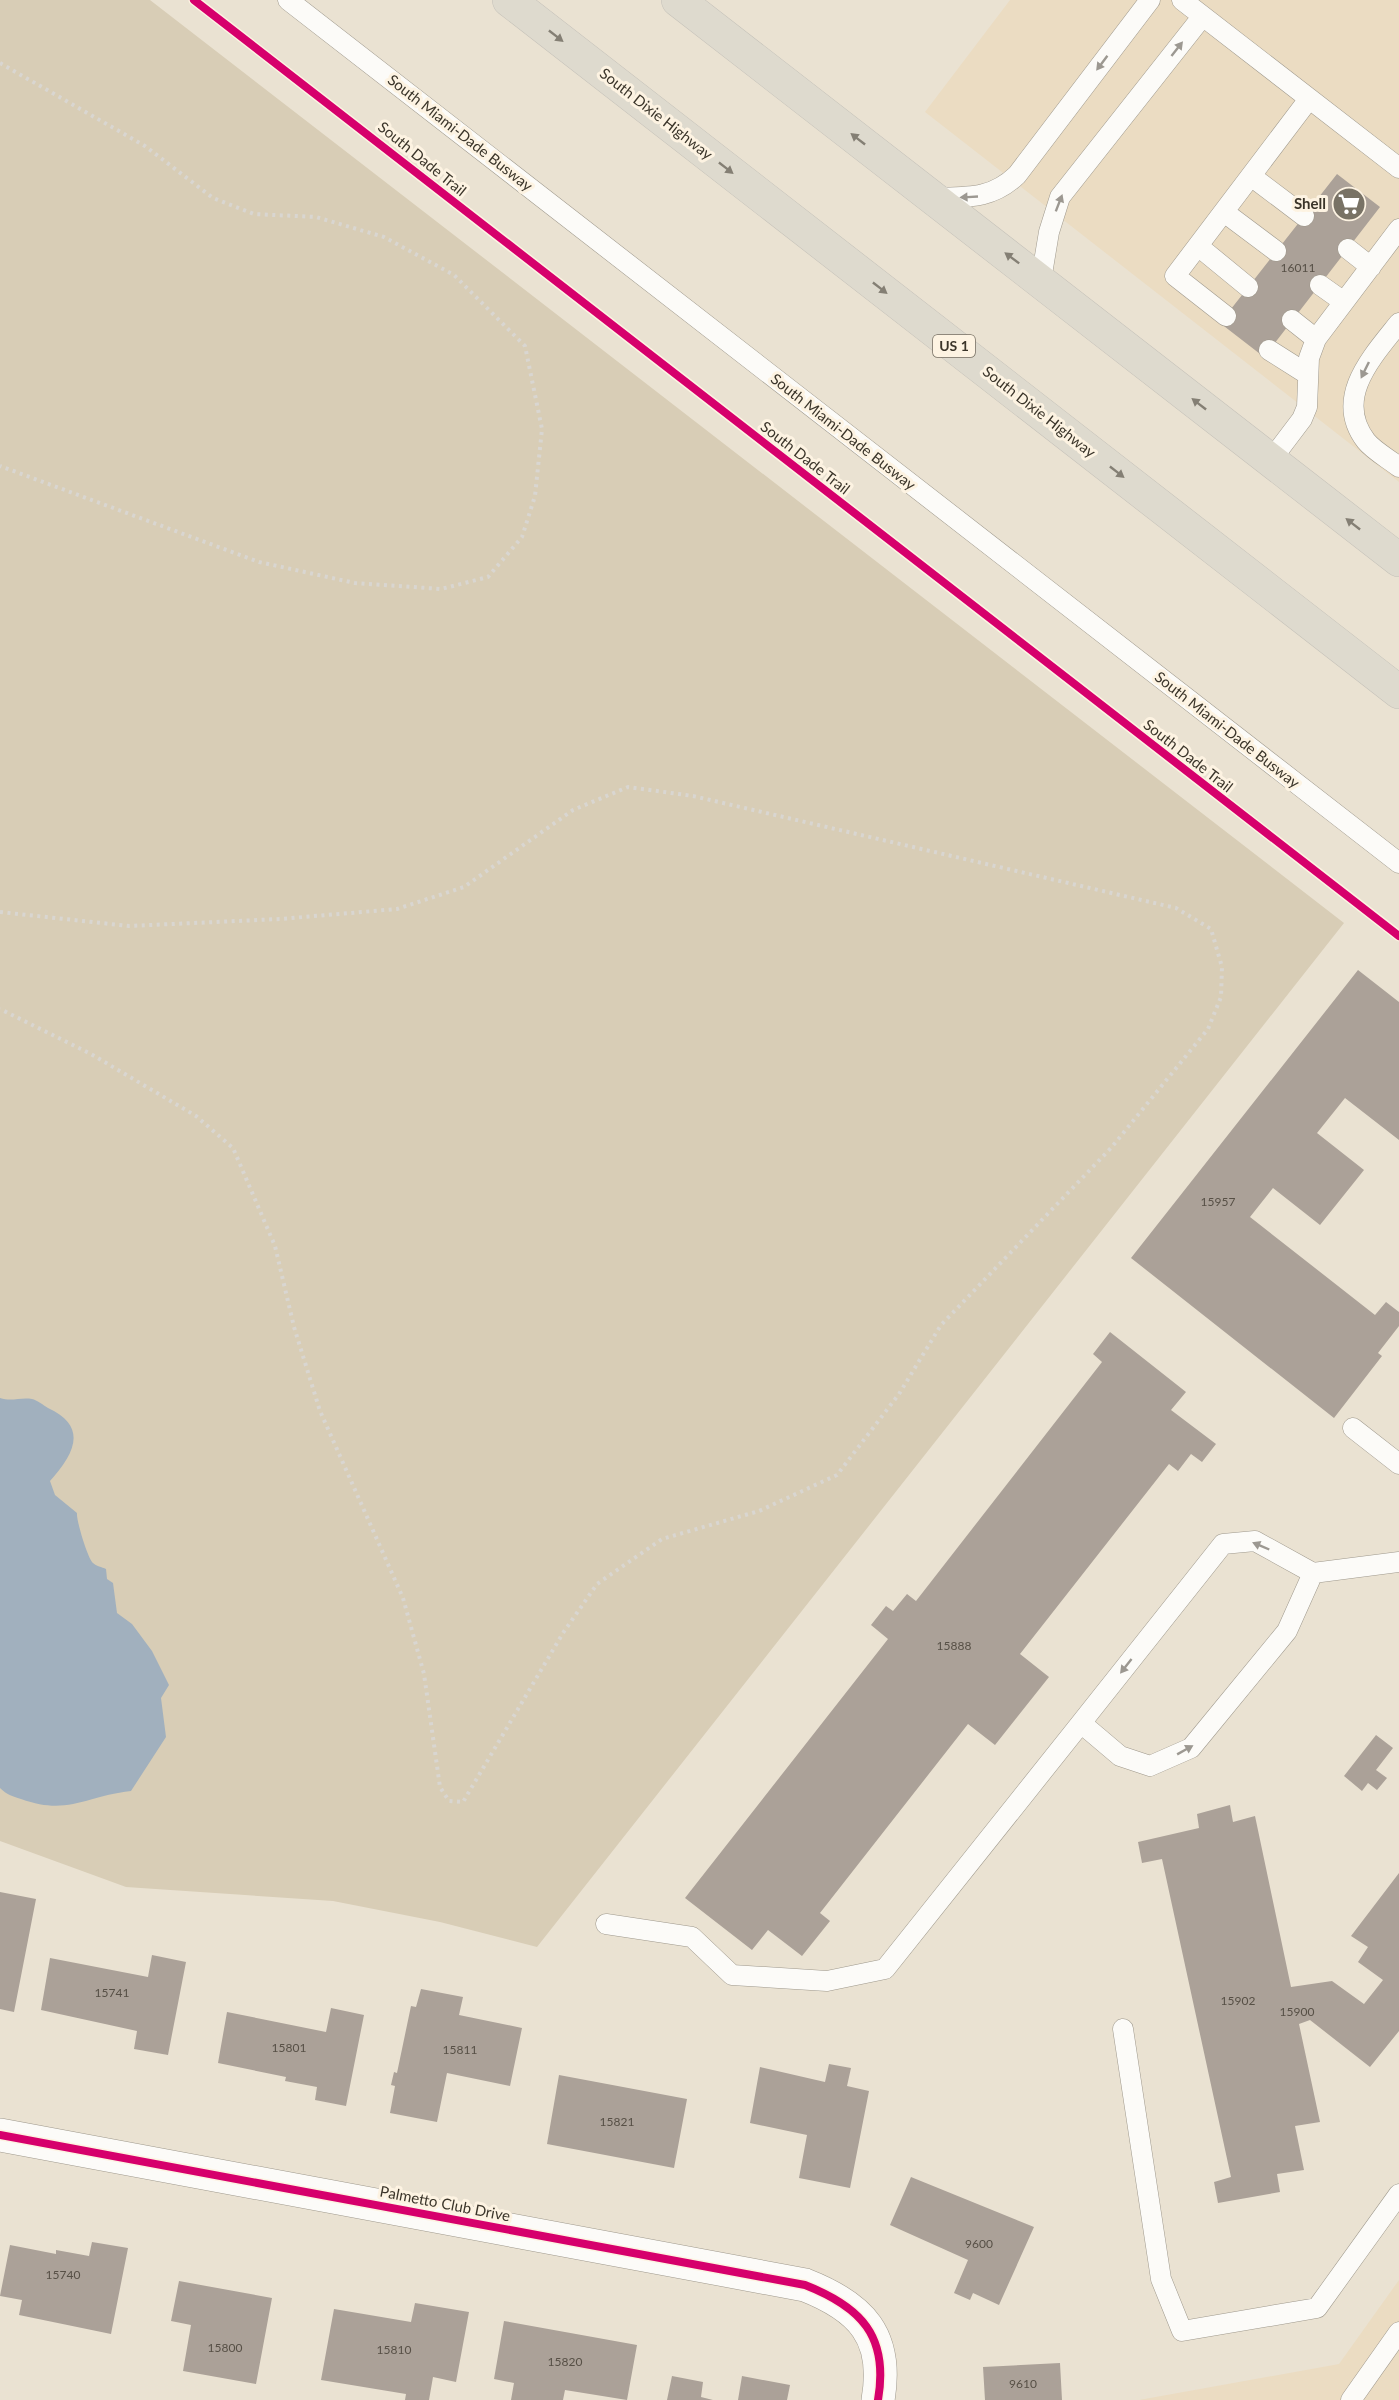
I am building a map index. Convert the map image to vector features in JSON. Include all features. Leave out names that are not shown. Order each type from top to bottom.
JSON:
[{"type":"highway","name":"South Dixie Highway","points":[[509,0],[1399,692]]},
{"type":"highway","points":[[678,0],[1399,560]]},
{"type":"street","name":"Palmetto Club Drive","points":[[0,2135],[805,2285],[847,2304],[864,2320],[878,2361],[878,2400]]},
{"type":"lane","name":"South Miami-Dade Busway","points":[[288,0],[1399,863]]},
{"type":"lane","points":[[935,198],[978,196],[1004,188],[1017,175],[1150,0]]},
{"type":"lane","points":[[1182,0],[1399,168]]},
{"type":"lane","points":[[1041,280],[1049,232],[1060,197],[1202,17]]},
{"type":"lane","points":[[1226,316],[1175,276],[1309,99]]},
{"type":"lane","points":[[1251,176],[1304,216]]},
{"type":"lane","points":[[1224,212],[1276,251]]},
{"type":"lane","points":[[1271,460],[1302,419],[1307,407],[1307,374],[1316,339],[1399,229]]},
{"type":"lane","points":[[1198,246],[1248,287]]},
{"type":"lane","points":[[1348,249],[1371,267]]},
{"type":"lane","points":[[1320,285],[1344,302]]},
{"type":"lane","points":[[1292,320],[1316,339]]},
{"type":"lane","points":[[1399,323],[1370,360],[1355,390],[1353,419],[1367,443],[1399,467]]},
{"type":"lane","points":[[1269,350],[1307,374]]},
{"type":"lane","points":[[1353,1428],[1399,1464]]},
{"type":"lane","points":[[606,1924],[692,1937],[732,1975],[827,1981],[885,1969],[1223,1544],[1255,1541],[1313,1572],[1399,1563]]},
{"type":"lane","points":[[1081,1724],[1120,1756],[1150,1766],[1191,1748],[1287,1631],[1313,1572]]},
{"type":"lane","points":[[1123,2029],[1161,2279],[1182,2331],[1317,2308],[1399,2194]]},
{"type":"lane","points":[[1352,2400],[1399,2332]]},
{"type":"path","points":[[0,63],[145,146],[213,198],[254,214],[316,216],[384,237],[454,275],[525,346],[542,429],[535,496],[522,537],[488,577],[441,589],[355,583],[259,562],[0,466]]},
{"type":"path","points":[[0,912],[129,926],[280,919],[397,909],[464,887],[573,810],[628,787],[693,796],[1176,908],[1211,929],[1222,968],[1221,997],[1208,1029],[1111,1148],[941,1325],[899,1394],[837,1474],[759,1511],[662,1539],[597,1584],[563,1633],[463,1802],[449,1801],[440,1787],[423,1674],[403,1598],[320,1411],[294,1327],[275,1246],[233,1148],[196,1116],[91,1054],[0,1009]]},
{"type":"shaded area","points":[[0,0],[150,0],[1344,923],[537,1947],[440,1922],[333,1901],[126,1887],[0,1841]]},
{"type":"shaded area","points":[[1010,0],[1399,0],[1399,482],[925,112]]},
{"type":"shaded area","points":[[1399,2280],[1399,2400],[1139,2400],[1339,2364]]},
{"type":"water","points":[[0,1398],[34,1400],[61,1415],[69,1424],[73,1432],[71,1451],[50,1481],[55,1495],[77,1513],[80,1531],[91,1560],[106,1569],[107,1579],[113,1583],[117,1613],[132,1624],[152,1651],[169,1685],[161,1698],[166,1737],[131,1791],[52,1806],[15,1797],[0,1788]]},
{"type":"building","name":"Shell","points":[[1337,174],[1380,207],[1264,357],[1220,323]]},
{"type":"building","points":[[1358,970],[1399,1002],[1399,1140],[1345,1098],[1317,1133],[1364,1170],[1320,1225],[1273,1188],[1250,1217],[1375,1315],[1386,1302],[1399,1312],[1399,1326],[1378,1353],[1382,1356],[1334,1418],[1131,1258]]},
{"type":"building","points":[[1110,1332],[1186,1392],[1171,1410],[1216,1444],[1202,1462],[1191,1454],[1178,1471],[1169,1464],[1020,1654],[1049,1677],[995,1745],[968,1724],[820,1913],[830,1921],[802,1956],[768,1930],[752,1950],[685,1898],[888,1639],[871,1625],[886,1606],[893,1611],[907,1594],[916,1601],[1102,1362],[1093,1354]]},
{"type":"building","points":[[1376,1735],[1393,1748],[1376,1770],[1387,1778],[1377,1790],[1368,1783],[1362,1791],[1344,1776]]},
{"type":"building","points":[[1230,1805],[1233,1822],[1255,1816],[1291,1987],[1332,1981],[1364,2004],[1383,1980],[1358,1962],[1368,1947],[1351,1936],[1399,1873],[1399,2031],[1370,2067],[1310,2020],[1299,2024],[1320,2122],[1295,2126],[1304,2170],[1277,2174],[1280,2192],[1218,2203],[1214,2182],[1231,2177],[1162,1859],[1142,1863],[1138,1842],[1199,1828],[1197,1814]]},
{"type":"building","points":[[0,1892],[36,1899],[14,2012],[0,2009]]},
{"type":"building","points":[[152,1955],[186,1962],[168,2055],[134,2049],[137,2031],[41,2010],[50,1958],[148,1977]]},
{"type":"building","points":[[421,1989],[463,1997],[459,2015],[522,2028],[510,2086],[447,2073],[437,2122],[390,2113],[395,2086],[391,2085],[394,2072],[397,2073],[411,2006],[416,2007]]},
{"type":"building","points":[[331,2008],[364,2015],[346,2106],[315,2100],[317,2087],[285,2081],[286,2077],[218,2063],[227,2012],[326,2032]]},
{"type":"building","points":[[829,2064],[851,2068],[847,2086],[869,2091],[850,2188],[799,2178],[807,2135],[750,2123],[760,2067],[825,2082]]},
{"type":"building","points":[[559,2075],[687,2099],[674,2168],[547,2144]]},
{"type":"building","points":[[911,2177],[1034,2227],[999,2305],[973,2293],[970,2300],[954,2293],[968,2260],[890,2225]]},
{"type":"building","points":[[92,2242],[128,2248],[111,2334],[19,2315],[22,2300],[0,2296],[10,2245],[56,2254],[56,2250],[89,2256]]},
{"type":"building","points":[[179,2281],[272,2298],[256,2384],[183,2371],[191,2325],[171,2321]]},
{"type":"building","points":[[415,2303],[469,2312],[456,2382],[433,2377],[429,2400],[405,2400],[406,2394],[321,2380],[334,2309],[411,2322]]},
{"type":"building","points":[[504,2321],[637,2345],[627,2400],[565,2390],[563,2400],[511,2400],[514,2383],[494,2379]]},
{"type":"building","points":[[1060,2363],[1062,2400],[985,2400],[983,2367]]},
{"type":"building","points":[[672,2376],[703,2382],[701,2397],[713,2400],[667,2400]]},
{"type":"building","points":[[742,2376],[790,2385],[787,2400],[738,2400]]},
{"type":"cycle path","name":"South Dade Trail","points":[[194,0],[1399,936]]},
{"type":"cycle path","points":[[0,2135],[805,2285],[842,2303],[867,2327],[875,2341],[879,2358],[878,2400]]},
{"type":"place","name":"Shell","points":[[1349,204]]}]
